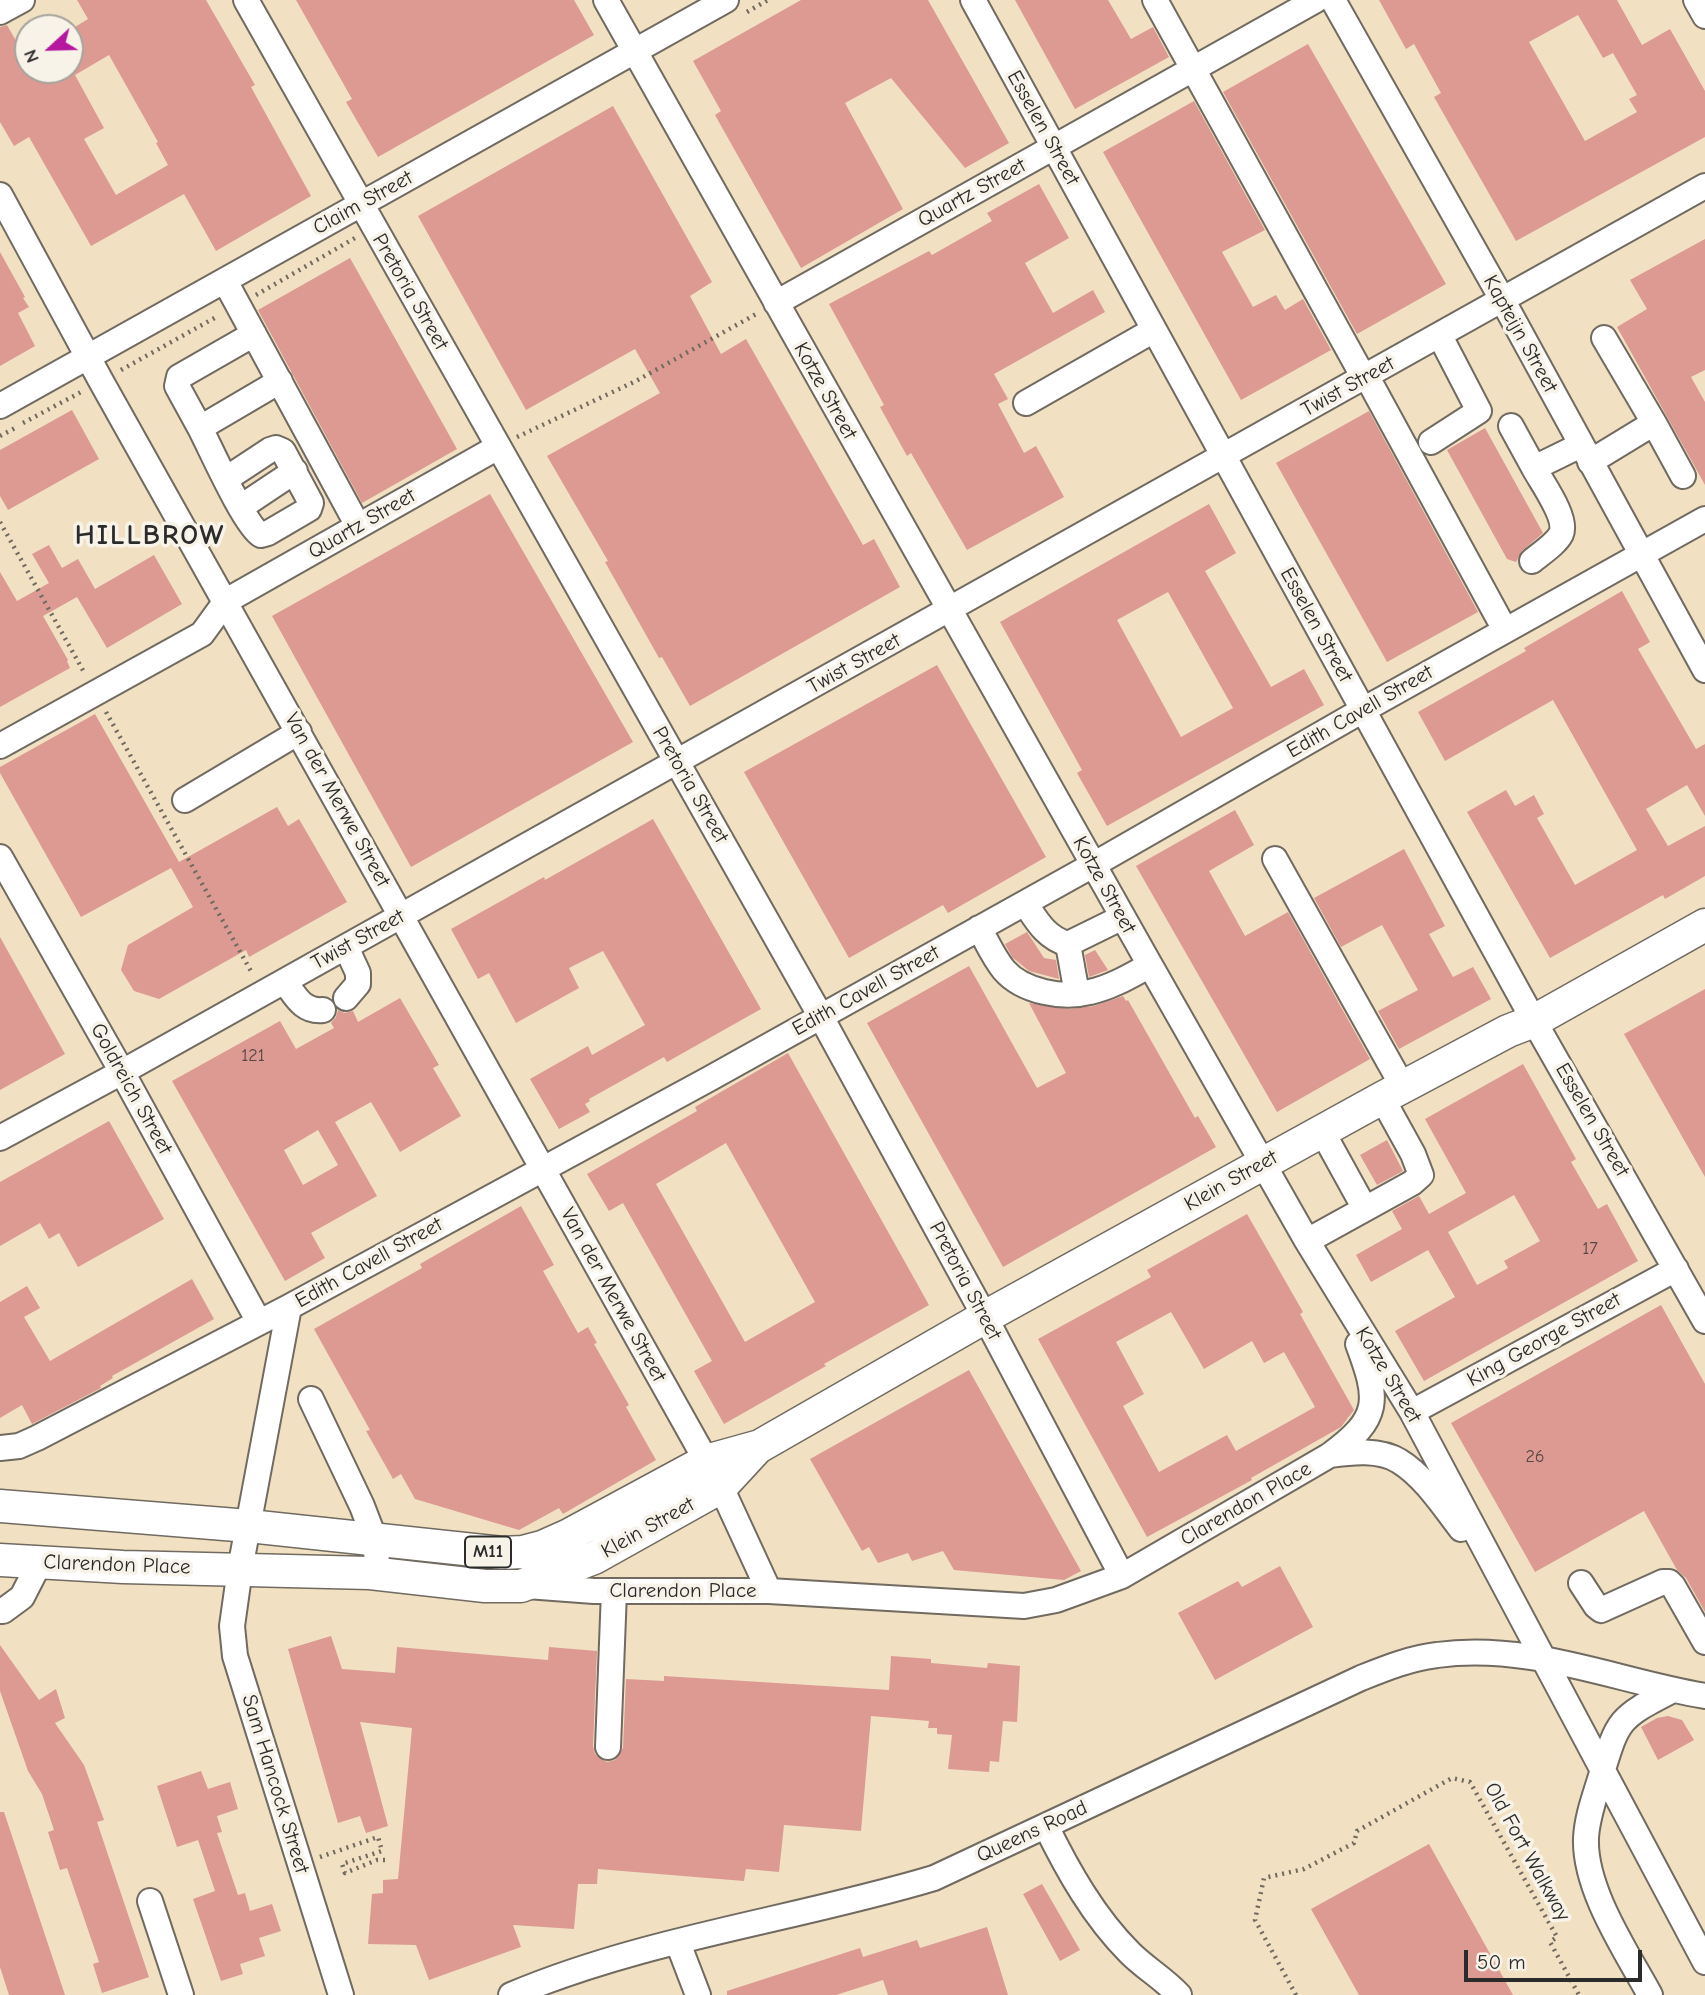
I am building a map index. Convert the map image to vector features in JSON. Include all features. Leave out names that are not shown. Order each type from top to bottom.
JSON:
[{"type":"main road","name":"Klein Street","points":[[521,1586],[594,1558],[714,1474],[985,1317],[1392,1092],[1507,1031],[1534,1021],[1705,925]]},
{"type":"main road","name":"M11","points":[[0,1506],[249,1526],[490,1552],[523,1552],[714,1474]]},
{"type":"main road","name":"Clarendon Place","points":[[0,1560],[123,1567],[378,1574],[485,1586],[521,1586]]},
{"type":"street","points":[[0,12],[22,0]]},
{"type":"street","name":"Pretoria Street","points":[[246,0],[820,1015],[985,1317],[1122,1576]]},
{"type":"street","name":"Kotze Street","points":[[606,0],[1122,917],[1307,1241],[1412,1412],[1705,1962]]},
{"type":"street","name":"Claim Street","points":[[0,406],[726,0]]},
{"type":"street","name":"Esselen Street","points":[[973,0],[1534,1021],[1705,1321]]},
{"type":"street","points":[[1155,0],[1505,630]]},
{"type":"street","name":"Quartz Street","points":[[776,303],[1316,0]]},
{"type":"street","name":"Kapteijn Street","points":[[1333,0],[1502,300],[1705,670]]},
{"type":"street","points":[[1696,0],[1705,16]]},
{"type":"street","name":"Twist Street","points":[[0,1138],[950,611],[1705,186]]},
{"type":"street","name":"Van der Merwe Street","points":[[0,195],[714,1474],[769,1591]]},
{"type":"street","points":[[225,281],[358,526]]},
{"type":"street","points":[[1026,403],[1154,330]]},
{"type":"street","points":[[226,479],[276,448],[283,451],[311,503],[309,509],[268,533],[261,535],[254,532],[226,479],[200,428],[177,386],[179,377],[254,334]]},
{"type":"street","points":[[1431,442],[1479,411],[1440,336]]},
{"type":"street","points":[[1604,338],[1682,476]]},
{"type":"street","points":[[200,428],[280,380]]},
{"type":"street","points":[[1534,468],[1585,453],[1654,423]]},
{"type":"street","points":[[1511,426],[1560,514],[1562,525],[1560,536],[1532,561]]},
{"type":"street","name":"Quartz Street","points":[[226,601],[498,447]]},
{"type":"street","points":[[241,507],[295,471]]},
{"type":"street","name":"Edith Cavell Street","points":[[9,1447],[289,1307],[1025,903],[1705,519]]},
{"type":"street","points":[[0,746],[202,634],[226,601]]},
{"type":"street","points":[[185,800],[299,732]]},
{"type":"street","name":"Goldreich Street","points":[[0,857],[259,1322]]},
{"type":"street","points":[[1275,859],[1392,1092],[1421,1175],[1412,1184],[1307,1241]]},
{"type":"street","points":[[1025,903],[1041,928],[1056,941],[1068,944],[1122,917]]},
{"type":"street","points":[[979,928],[1005,971],[1025,986],[1045,992],[1089,993],[1119,983],[1150,965]]},
{"type":"street","points":[[1068,944],[1077,994]]},
{"type":"street","points":[[346,947],[358,973],[358,984],[346,998]]},
{"type":"street","points":[[274,988],[312,1011],[324,1010]]},
{"type":"street","points":[[1322,1131],[1365,1209]]},
{"type":"street","name":"King George Street","points":[[1412,1412],[1676,1269]]},
{"type":"street","name":"Clarendon Place","points":[[521,1586],[614,1591],[769,1591],[1024,1606],[1056,1600],[1122,1576],[1330,1455],[1360,1429],[1371,1409],[1371,1383],[1343,1301]]},
{"type":"street","points":[[240,1569],[289,1307]]},
{"type":"street","points":[[311,1399],[362,1506],[375,1541],[378,1574]]},
{"type":"street","name":"Clarendon Place","points":[[1330,1455],[1371,1453],[1398,1460],[1425,1485],[1496,1574]]},
{"type":"street","points":[[0,1611],[4,1611],[22,1597],[40,1562]]},
{"type":"street","name":"Sam Hancock Street","points":[[240,1569],[232,1626],[235,1656],[341,1995]]},
{"type":"street","points":[[1581,1583],[1596,1606],[1601,1609],[1663,1582],[1669,1582],[1705,1643]]},
{"type":"street","points":[[608,1747],[614,1591]]},
{"type":"street","name":"Queens Road","points":[[511,1995],[554,1977],[620,1956],[886,1893],[934,1878],[1349,1683],[1396,1664],[1437,1655],[1469,1653],[1541,1658],[1705,1696]]},
{"type":"street","points":[[1650,1995],[1596,1893],[1589,1868],[1586,1838],[1592,1806],[1612,1737],[1620,1724],[1640,1707],[1671,1690]]},
{"type":"street","points":[[1046,1826],[1083,1893],[1106,1925],[1130,1953],[1179,1995]]},
{"type":"street","points":[[149,1901],[181,1995]]},
{"type":"street","points":[[678,1943],[698,1995]]},
{"type":"path","points":[[498,447],[636,381],[776,303]]},
{"type":"path","points":[[0,522],[88,679]]},
{"type":"path","points":[[101,703],[274,988]]},
{"type":"path","name":"Old Fort Walkway","points":[[1296,1995],[1255,1920],[1264,1878],[1304,1869],[1354,1843],[1357,1830],[1452,1778],[1470,1782],[1557,1937],[1550,1942],[1579,1995]]},
{"type":"path","points":[[300,1864],[379,1837],[382,1851],[342,1864],[345,1873],[377,1860],[385,1860]]},
{"type":"building","points":[[77,0],[206,0],[255,85],[251,87],[311,196],[216,251],[184,194],[91,246],[29,137],[14,146],[0,122],[0,27],[7,25],[14,37],[14,84],[80,84],[104,128],[84,139],[116,195],[168,165],[109,55],[84,70],[84,21],[88,19]]},
{"type":"building","points":[[296,0],[574,0],[594,35],[378,157],[346,102],[352,99]]},
{"type":"building","points":[[801,0],[928,0],[1009,143],[965,168],[891,78],[845,103],[903,209],[801,268],[715,115],[721,111],[693,61]]},
{"type":"building","points":[[1015,0],[1108,0],[1131,39],[1153,27],[1169,57],[1075,109]]},
{"type":"building","points":[[1379,0],[1617,0],[1642,45],[1670,29],[1705,91],[1705,137],[1516,241],[1434,97],[1441,93],[1414,44],[1406,49]],"holes":[[[1578,15],[1603,58],[1613,53],[1637,95],[1629,99],[1637,112],[1585,141],[1529,42]]]},
{"type":"building","points":[[1308,44],[1446,284],[1357,334],[1223,92]]},
{"type":"building","points":[[1194,101],[1265,230],[1222,252],[1253,307],[1276,295],[1285,310],[1303,299],[1331,350],[1241,400],[1103,152]]},
{"type":"building","points":[[613,106],[712,282],[690,296],[721,354],[746,339],[863,545],[874,539],[900,587],[690,706],[662,657],[659,658],[605,562],[608,561],[547,456],[660,393],[635,349],[526,410],[418,216]]},
{"type":"building","points":[[1039,184],[1069,238],[1025,263],[1053,313],[1093,290],[1105,312],[994,374],[1008,399],[998,404],[1024,453],[1036,446],[1064,497],[967,550],[911,453],[907,456],[880,407],[884,405],[829,304],[929,251],[932,255],[992,221],[987,213]]},
{"type":"building","points":[[1705,239],[1705,370],[1691,377],[1705,402],[1705,485],[1617,327],[1647,309],[1630,280]]},
{"type":"building","points":[[0,252],[29,307],[18,313],[35,346],[0,366]]},
{"type":"building","points":[[350,258],[457,449],[362,503],[258,310]]},
{"type":"building","points":[[72,410],[99,459],[8,510],[0,496],[0,450]]},
{"type":"building","points":[[1369,411],[1478,612],[1387,662],[1276,463]]},
{"type":"building","points":[[1485,428],[1543,533],[1523,550],[1516,562],[1507,559],[1447,450]]},
{"type":"building","points":[[490,494],[633,742],[411,867],[272,616]]},
{"type":"building","points":[[1209,504],[1236,553],[1205,571],[1271,687],[1304,669],[1324,705],[1107,826],[1077,773],[1082,770],[1000,622]],"holes":[[[1168,592],[1233,708],[1181,737],[1117,620]]]},
{"type":"building","points":[[49,545],[62,568],[78,559],[95,589],[154,555],[182,604],[107,648],[77,597],[43,616],[70,668],[0,707],[0,572],[17,601],[49,583],[32,554]]},
{"type":"building","points":[[1622,591],[1650,642],[1638,649],[1696,749],[1705,744],[1705,816],[1687,785],[1646,809],[1668,846],[1705,826],[1705,876],[1665,899],[1663,895],[1550,958],[1467,812],[1506,790],[1515,806],[1534,795],[1544,814],[1537,818],[1575,885],[1637,850],[1553,700],[1445,761],[1418,712],[1526,651],[1524,648]]},
{"type":"building","points":[[937,665],[1046,857],[948,913],[943,905],[849,958],[744,772]]},
{"type":"building","points":[[95,714],[179,862],[277,807],[288,826],[299,819],[347,902],[249,957],[246,950],[159,999],[134,991],[121,970],[128,945],[193,907],[171,868],[81,917],[0,773],[0,767]]},
{"type":"building","points":[[1235,810],[1254,845],[1209,871],[1245,936],[1288,912],[1370,1059],[1277,1112],[1136,866]]},
{"type":"building","points":[[653,819],[761,1009],[667,1062],[664,1057],[589,1099],[585,1104],[590,1112],[559,1129],[530,1079],[588,1046],[592,1055],[645,1025],[603,951],[569,968],[579,988],[516,1023],[489,973],[478,979],[451,929]]},
{"type":"building","points":[[1404,849],[1445,926],[1429,934],[1453,977],[1473,967],[1491,999],[1399,1049],[1378,1011],[1418,990],[1382,925],[1341,947],[1314,898]]},
{"type":"building","points":[[1027,932],[1044,958],[1056,960],[1059,979],[1029,971],[1012,957],[1005,944]]},
{"type":"building","points":[[0,937],[65,1054],[0,1090]]},
{"type":"building","points":[[1095,950],[1108,970],[1089,977],[1085,955]]},
{"type":"building","points":[[969,966],[1037,1088],[1066,1073],[1029,1003],[1069,1009],[1094,1006],[1123,996],[1128,1000],[1195,1118],[1198,1116],[1216,1147],[1003,1267],[867,1023]]},
{"type":"building","points":[[1705,989],[1705,1177],[1624,1034]]},
{"type":"building","points":[[400,998],[439,1065],[433,1068],[461,1116],[400,1152],[371,1102],[335,1122],[377,1196],[311,1233],[325,1258],[285,1281],[172,1081],[280,1021],[296,1049],[334,1028],[331,1023],[338,1010],[344,1013],[353,1011],[358,1022]],"holes":[[[318,1130],[338,1165],[303,1185],[284,1150]]]},
{"type":"building","points":[[788,1053],[929,1305],[724,1424],[694,1371],[712,1361],[623,1203],[609,1211],[587,1174],[697,1111],[695,1107]],"holes":[[[726,1143],[815,1302],[745,1342],[656,1184]]]},
{"type":"building","points":[[1523,1064],[1576,1159],[1571,1162],[1598,1209],[1607,1204],[1638,1261],[1424,1381],[1395,1331],[1455,1297],[1428,1250],[1371,1282],[1356,1255],[1402,1229],[1392,1211],[1419,1196],[1429,1214],[1466,1193],[1425,1119]],"holes":[[[1514,1195],[1540,1241],[1504,1261],[1508,1268],[1477,1285],[1448,1232]]]},
{"type":"building","points":[[109,1121],[164,1219],[78,1267],[59,1233],[49,1239],[40,1223],[0,1246],[0,1182]]},
{"type":"building","points":[[1387,1140],[1403,1171],[1377,1185],[1360,1155]]},
{"type":"building","points":[[521,1206],[554,1265],[543,1271],[578,1333],[588,1327],[597,1343],[594,1344],[629,1405],[626,1407],[656,1460],[563,1514],[559,1508],[519,1530],[415,1499],[401,1474],[393,1479],[366,1431],[370,1430],[314,1329],[422,1268],[420,1264]]},
{"type":"building","points":[[1247,1214],[1303,1312],[1300,1314],[1354,1410],[1341,1427],[1251,1478],[1252,1480],[1147,1537],[1038,1339],[1151,1277],[1147,1270]],"holes":[[[1171,1312],[1204,1369],[1252,1341],[1264,1363],[1284,1352],[1315,1407],[1236,1451],[1227,1435],[1159,1472],[1123,1406],[1144,1394],[1116,1342]]]},
{"type":"building","points":[[192,1279],[214,1319],[112,1376],[101,1388],[32,1424],[22,1405],[0,1418],[0,1302],[27,1286],[40,1308],[24,1317],[50,1361]]},
{"type":"building","points":[[1661,1305],[1705,1384],[1705,1612],[1686,1578],[1677,1570],[1644,1511],[1535,1572],[1451,1423]]},
{"type":"building","points":[[969,1370],[1081,1571],[1064,1580],[954,1570],[943,1551],[912,1561],[908,1553],[878,1563],[869,1547],[862,1551],[810,1459]]},
{"type":"building","points":[[1280,1566],[1313,1627],[1215,1680],[1178,1613],[1238,1581],[1242,1587]]},
{"type":"building","points":[[331,1636],[342,1669],[395,1673],[397,1647],[548,1660],[549,1647],[597,1651],[593,1746],[595,1754],[607,1762],[615,1760],[623,1748],[626,1679],[664,1681],[664,1676],[889,1690],[891,1656],[987,1668],[988,1663],[1020,1666],[1017,1722],[1003,1721],[999,1762],[990,1761],[989,1772],[948,1769],[952,1735],[937,1734],[937,1728],[928,1728],[929,1721],[871,1716],[861,1831],[784,1825],[779,1872],[746,1869],[744,1881],[598,1869],[597,1884],[578,1884],[574,1929],[513,1925],[521,1947],[429,1980],[416,1945],[368,1944],[372,1894],[383,1893],[383,1880],[398,1879],[412,1728],[360,1722],[388,1826],[366,1833],[360,1816],[338,1823],[288,1649]]},
{"type":"building","points":[[0,1645],[39,1700],[56,1689],[65,1718],[55,1723],[84,1765],[104,1820],[97,1822],[149,1977],[102,1993],[93,1964],[99,1962],[67,1868],[60,1870],[48,1832],[54,1830],[42,1794],[28,1771],[0,1691]]},
{"type":"building","points":[[1668,1716],[1682,1720],[1694,1740],[1658,1760],[1641,1727],[1657,1718]]},
{"type":"building","points":[[201,1771],[208,1789],[230,1782],[238,1809],[217,1816],[222,1832],[217,1833],[238,1895],[245,1893],[250,1911],[272,1904],[281,1931],[259,1938],[265,1956],[240,1964],[243,1974],[221,1981],[193,1899],[215,1891],[198,1840],[177,1847],[157,1786]]},
{"type":"building","points":[[0,1812],[4,1812],[65,1995],[9,1995],[0,1967]]},
{"type":"building","points":[[1429,1844],[1513,1995],[1359,1995],[1311,1909]]},
{"type":"building","points":[[1042,1884],[1080,1950],[1060,1961],[1023,1894]]},
{"type":"building","points":[[987,1927],[1008,1995],[888,1995],[883,1980],[836,1995],[727,1995],[727,1991],[860,1948],[863,1957],[917,1940],[920,1948]]},
{"type":"district","name":"HILLBROW","points":[[150,536]]}]
